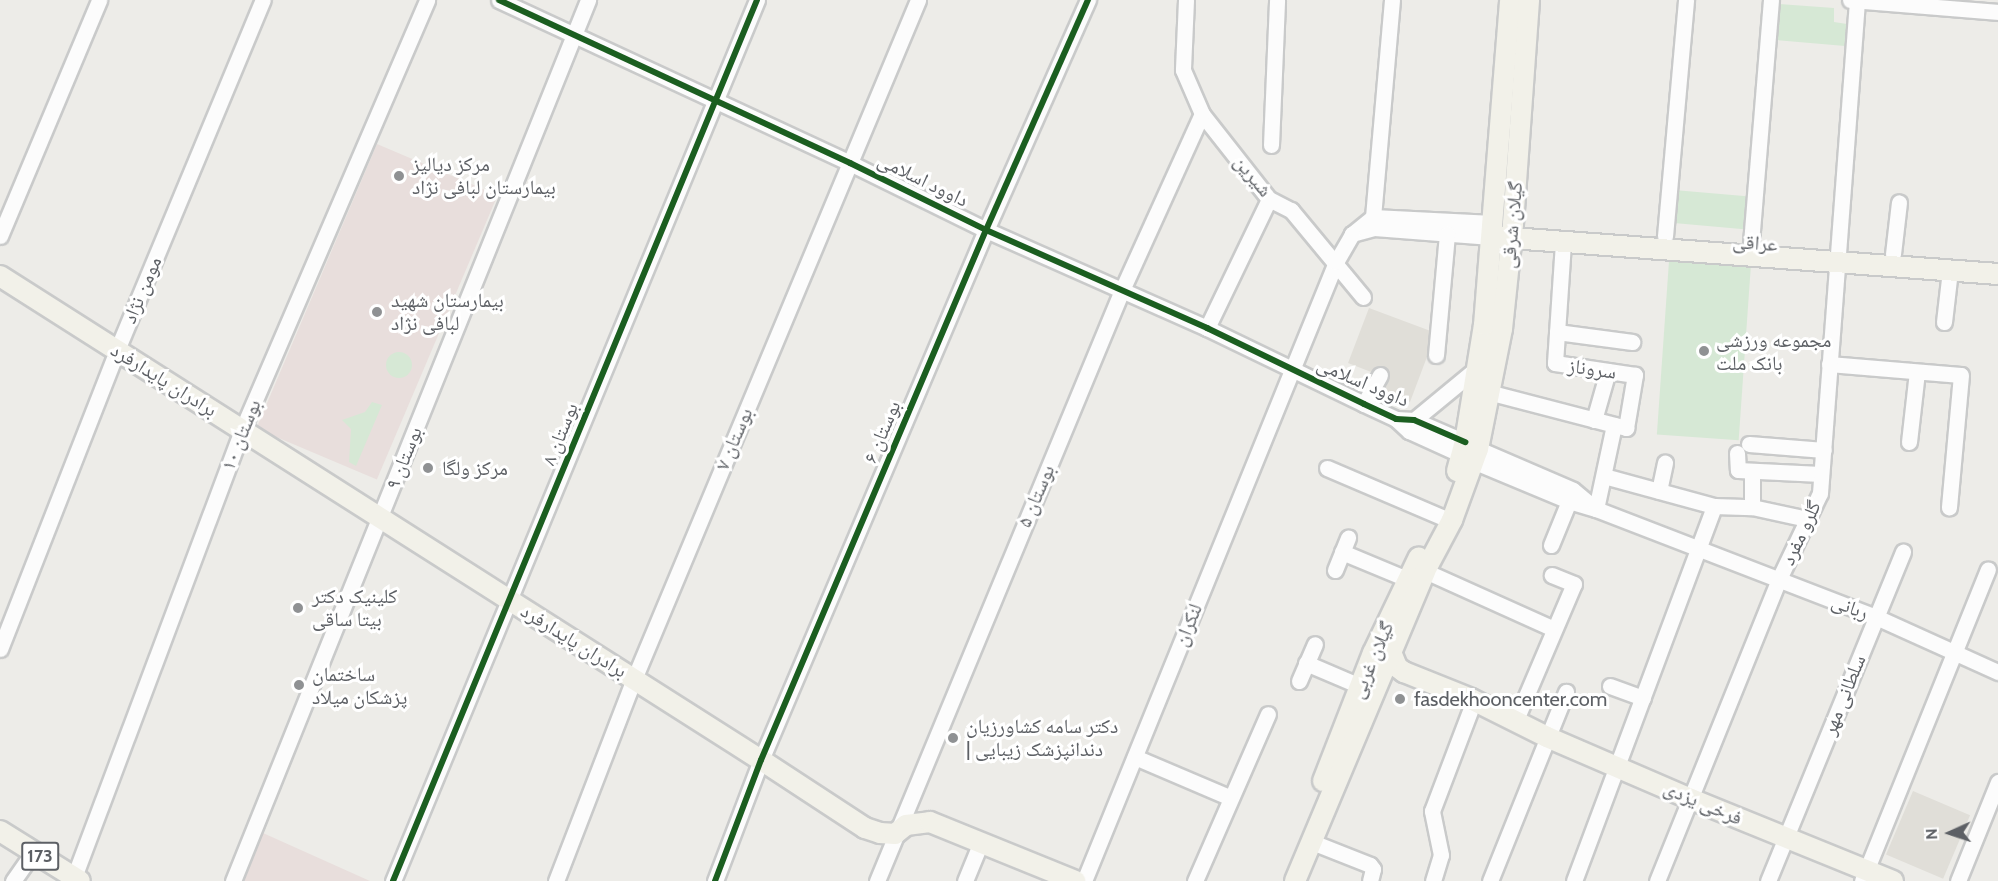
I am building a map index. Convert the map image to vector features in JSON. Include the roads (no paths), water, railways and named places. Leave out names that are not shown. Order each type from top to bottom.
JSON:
[{"type":"main road","name":"گیلان شرقی","points":[[1510,0],[1513,92]]},
{"type":"main road","name":"گیلان شرقی","points":[[1470,452],[1488,392],[1502,329],[1504,201],[1513,92],[1529,0]]},
{"type":"main road","name":"گیلان شرقی","points":[[1470,452],[1477,368],[1502,230]]},
{"type":"main road","name":"عراقی","points":[[1502,230],[1665,236],[1751,243],[1838,256],[1998,274]]},
{"type":"main road","name":"عراقی","points":[[1502,230],[1563,242],[1838,256],[1893,254],[1998,262]]},
{"type":"main road","name":"برادران پایدارفرد","points":[[0,276],[865,828],[880,833],[895,834]]},
{"type":"main road","name":"گیلان غربی","points":[[1284,881],[1368,681],[1384,655],[1470,452]]},
{"type":"main road","name":"گیلان غربی","points":[[1416,575],[1452,520],[1470,452]]},
{"type":"main road","name":"فرخی یزدی","points":[[1384,655],[1404,672],[1471,699],[1547,737],[1786,837],[1864,876],[1893,881]]},
{"type":"main road","name":"گیلان غربی","points":[[1295,881],[1312,842],[1368,681]]},
{"type":"main road","name":"فرخی یزدی","points":[[1368,681],[1401,684],[1470,711],[1515,722]]},
{"type":"main road","points":[[895,834],[906,825],[930,822],[1075,881]]},
{"type":"main road","name":"173","points":[[0,831],[77,879]]},
{"type":"street","points":[[0,236],[99,0]]},
{"type":"street","name":"مومن نژاد","points":[[0,649],[117,350],[263,0]]},
{"type":"street","name":"بوستان ۱۰","points":[[77,879],[242,430],[427,0]]},
{"type":"street","name":"داوود اسلامی","points":[[499,0],[850,163],[986,230],[1207,328],[1396,419],[1409,431],[1573,490],[1596,509]]},
{"type":"street","name":"بوستان ۹","points":[[233,881],[588,0]]},
{"type":"street","name":"بوستان ۸","points":[[393,881],[757,0]]},
{"type":"street","name":"بوستان ۷","points":[[556,881],[634,679],[918,0]]},
{"type":"street","name":"بوستان ۶","points":[[715,881],[761,760],[986,230],[1088,0]]},
{"type":"street","name":"شیرین","points":[[1186,0],[1183,70],[1202,114],[1269,199],[1292,210],[1363,297]]},
{"type":"street","points":[[1271,145],[1277,0]]},
{"type":"street","points":[[1352,234],[1373,217],[1392,0]]},
{"type":"street","points":[[1665,236],[1686,0]]},
{"type":"street","points":[[1751,243],[1771,0]]},
{"type":"street","points":[[1850,0],[1921,3],[1998,12]]},
{"type":"street","name":"گلرو مفرد","points":[[1656,881],[1779,579],[1820,493],[1857,0]]},
{"type":"street","name":"بوستان ۵","points":[[877,881],[1122,290],[1202,114]]},
{"type":"street","points":[[1207,328],[1269,199]]},
{"type":"street","points":[[1893,254],[1899,202]]},
{"type":"street","name":"عراقی","points":[[1373,217],[1502,230]]},
{"type":"street","name":"عراقی","points":[[1352,234],[1374,228],[1446,233],[1502,230]]},
{"type":"street","points":[[1436,355],[1446,233]]},
{"type":"street","name":"لنکران","points":[[1084,881],[1336,262],[1352,234]]},
{"type":"street","name":"سروناز","points":[[1563,242],[1555,363],[1635,375],[1626,428],[1614,425]]},
{"type":"street","points":[[1944,322],[1950,270]]},
{"type":"street","points":[[1557,332],[1632,342]]},
{"type":"street","points":[[1829,364],[1961,375],[1949,507]]},
{"type":"street","points":[[1414,420],[1477,368]]},
{"type":"street","points":[[1594,420],[1608,371]]},
{"type":"street","points":[[1909,442],[1917,372]]},
{"type":"street","points":[[1364,404],[1380,375]]},
{"type":"street","points":[[1488,392],[1614,425],[1596,509]]},
{"type":"street","name":"داوود اسلامی","points":[[1396,419],[1414,420],[1470,452],[1569,501],[1596,509],[1699,549]]},
{"type":"street","points":[[1821,474],[1738,470],[1743,449],[1824,450]]},
{"type":"street","points":[[1659,491],[1665,463]]},
{"type":"street","points":[[1326,468],[1442,517]]},
{"type":"street","points":[[1752,471],[1752,507]]},
{"type":"street","points":[[1604,476],[1714,506],[1752,507],[1807,519]]},
{"type":"street","points":[[1551,545],[1569,501]]},
{"type":"street","points":[[1574,881],[1714,506]]},
{"type":"street","points":[[1335,570],[1348,538]]},
{"type":"street","name":"ربانی","points":[[1699,549],[1876,617],[1998,672]]},
{"type":"street","points":[[1342,552],[1416,575],[1554,629]]},
{"type":"street","name":"سلطانی مهر","points":[[1768,881],[1903,552]]},
{"type":"street","points":[[1864,876],[1988,569]]},
{"type":"street","points":[[1515,722],[1574,584],[1552,575]]},
{"type":"street","points":[[1299,681],[1315,644]]},
{"type":"street","points":[[1306,663],[1368,681]]},
{"type":"street","points":[[1610,686],[1643,698]]},
{"type":"street","points":[[1490,881],[1566,692]]},
{"type":"street","points":[[1432,881],[1441,855],[1432,811],[1470,711]]},
{"type":"street","points":[[1195,881],[1268,714]]},
{"type":"street","points":[[1135,757],[1231,798]]},
{"type":"street","points":[[1958,881],[1998,782]]},
{"type":"street","points":[[965,881],[981,842]]},
{"type":"street","points":[[1312,842],[1370,865],[1373,868],[1370,881]]},
{"type":"street","points":[[13,881],[33,852]]},
{"type":"place","name":"مرکز دیالیز بیمارستان لبافی نژاد","points":[[399,176]]},
{"type":"place","name":"بیمارستان شهید لبافی نژاد","points":[[377,312]]},
{"type":"place","name":"مجموعه ورزشی بانک ملت","points":[[1704,351]]},
{"type":"place","name":"مرکز ولگا","points":[[428,468]]},
{"type":"place","name":"کلینیک دکتر بیتا ساقی","points":[[298,608]]},
{"type":"place","name":"ساختمان پزشکان میلاد","points":[[299,685]]},
{"type":"place","name":"fasdekhooncenter.com","points":[[1400,699]]},
{"type":"place","name":"دکتر سامه کشاورزیان | دندانپزشک زیبایی","points":[[953,738]]}]
